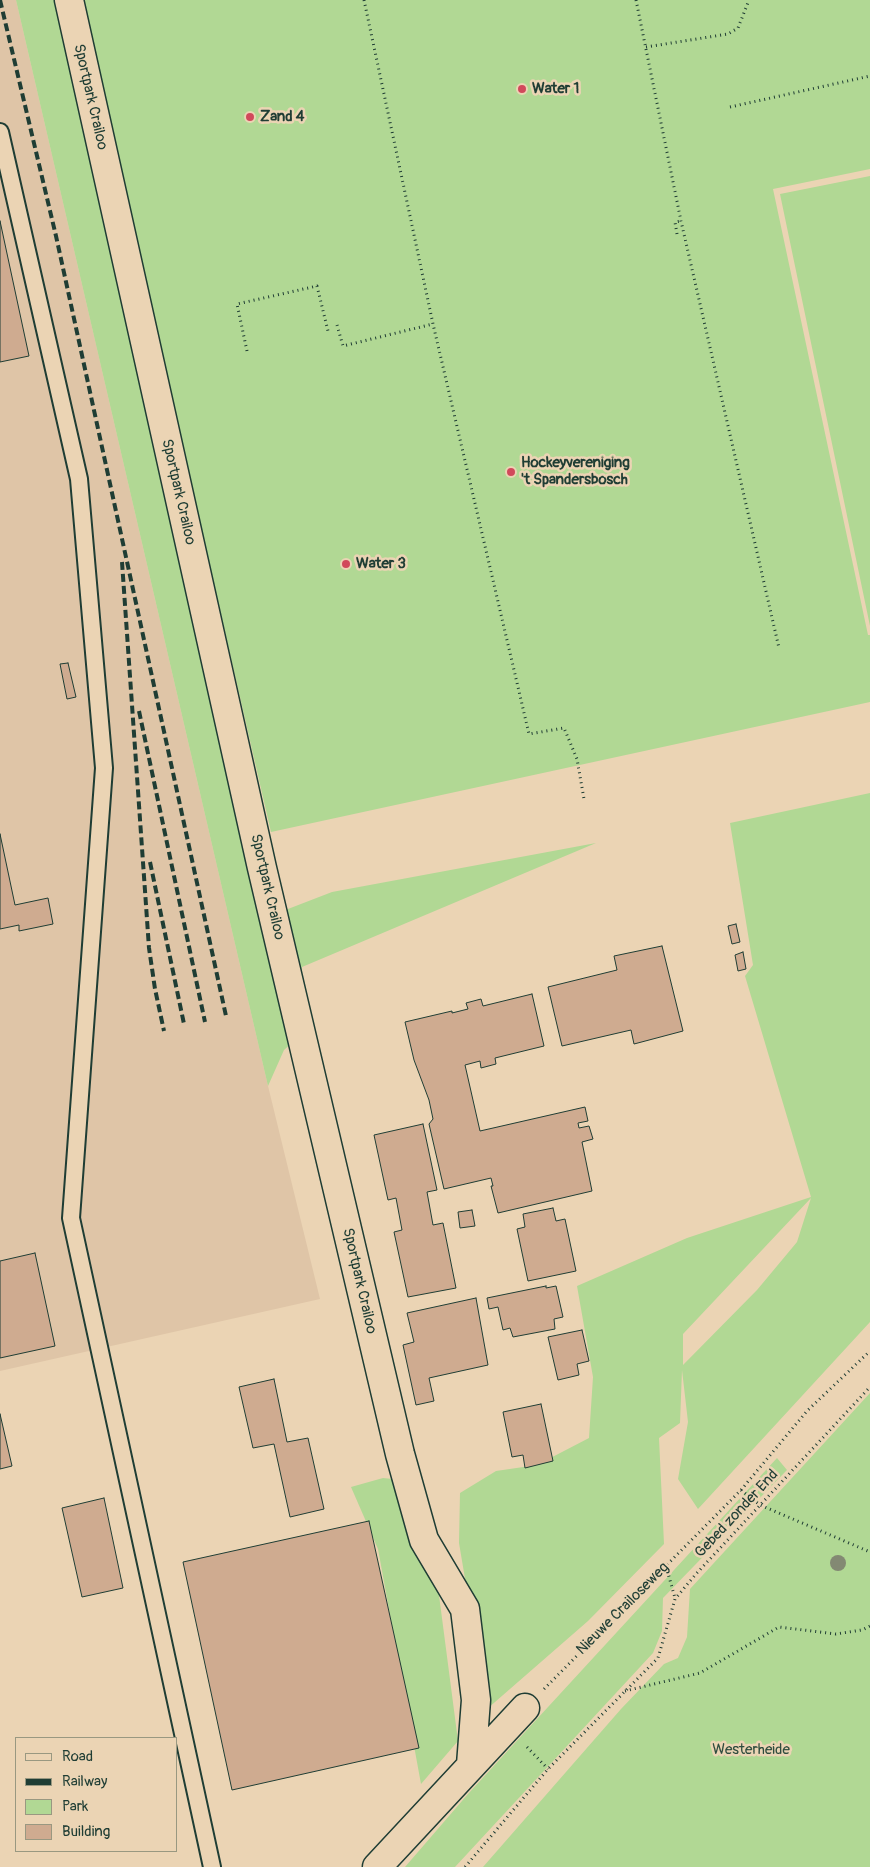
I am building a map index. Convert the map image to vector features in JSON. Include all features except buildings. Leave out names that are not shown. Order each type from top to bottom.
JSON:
[{"type":"street","name":"Sportpark Crailoo","points":[[69,0],[262,868],[400,1454],[424,1540],[465,1609],[476,1700],[471,1765]]},
{"type":"street","points":[[377,1867],[525,1708]]},
{"type":"lane","points":[[0,132],[79,480],[104,768],[71,1218],[212,1867]]},
{"type":"path","points":[[364,0],[434,324],[530,734],[564,728],[577,759],[584,799]]},
{"type":"path","points":[[636,0],[682,221],[779,648]]},
{"type":"path","points":[[646,47],[728,34],[738,28],[749,0]]},
{"type":"path","points":[[730,107],[870,76]]},
{"type":"path","points":[[676,234],[675,222],[682,221]]},
{"type":"path","points":[[247,351],[237,304],[318,286],[328,330]]},
{"type":"path","points":[[337,325],[343,346],[434,324]]},
{"type":"path","name":"Nieuwe Crailoseweg","points":[[525,1708],[741,1490],[807,1411],[870,1351]]},
{"type":"path","name":"Gebed zonder End","points":[[465,1867],[548,1769],[658,1658],[675,1599],[870,1387]]},
{"type":"path","points":[[741,1490],[760,1505],[870,1552]]},
{"type":"path","points":[[666,1566],[675,1599]]},
{"type":"path","points":[[624,1691],[700,1673],[779,1627],[836,1634],[862,1630],[870,1626]]},
{"type":"shaded area","points":[[0,0],[16,0],[268,1086],[320,1299],[0,1371]]},
{"type":"green space","points":[[16,0],[54,0],[241,819],[275,914],[332,892],[596,843],[302,967],[303,1033],[284,1050],[268,1086]]},
{"type":"green space","name":"Hockeyvereniging 't Spandersbosch","points":[[80,0],[870,0],[870,169],[773,189],[868,635],[870,635],[870,702],[271,832]]},
{"type":"green space","points":[[870,176],[870,626],[780,194]]},
{"type":"green space","points":[[870,793],[870,1322],[698,1509],[678,1479],[688,1422],[682,1370],[680,1423],[659,1438],[664,1544],[588,1621],[487,1709],[459,1543],[460,1493],[496,1471],[537,1465],[589,1438],[593,1377],[577,1286],[687,1238],[811,1197],[745,976],[753,965],[730,823]],"holes":[[[811,1198],[797,1242],[757,1290],[683,1365],[683,1334]]]},
{"type":"green space","name":"Westerheide","points":[[870,1393],[870,1867],[483,1867],[621,1709],[664,1664],[678,1658],[687,1637],[690,1589]]},
{"type":"green space","points":[[777,1458],[787,1470],[663,1598],[662,1631],[653,1653],[455,1867],[405,1867],[468,1794]]},
{"type":"green space","points":[[383,1478],[412,1481],[427,1503],[458,1741],[421,1784],[378,1549],[351,1487]]},
{"type":"railway","points":[[0,0],[56,236],[226,1016]]},
{"type":"railway","points":[[122,562],[149,948],[164,1031]]},
{"type":"railway","points":[[139,711],[205,1022]]},
{"type":"railway","points":[[150,862],[184,1024]]},
{"type":"place","name":"Water 1","points":[[522,89]]},
{"type":"place","name":"Zand 4","points":[[250,117]]},
{"type":"place","name":"Hockeyvereniging 't Spandersbosch","points":[[511,472]]},
{"type":"place","name":"Water 3","points":[[346,564]]}]
